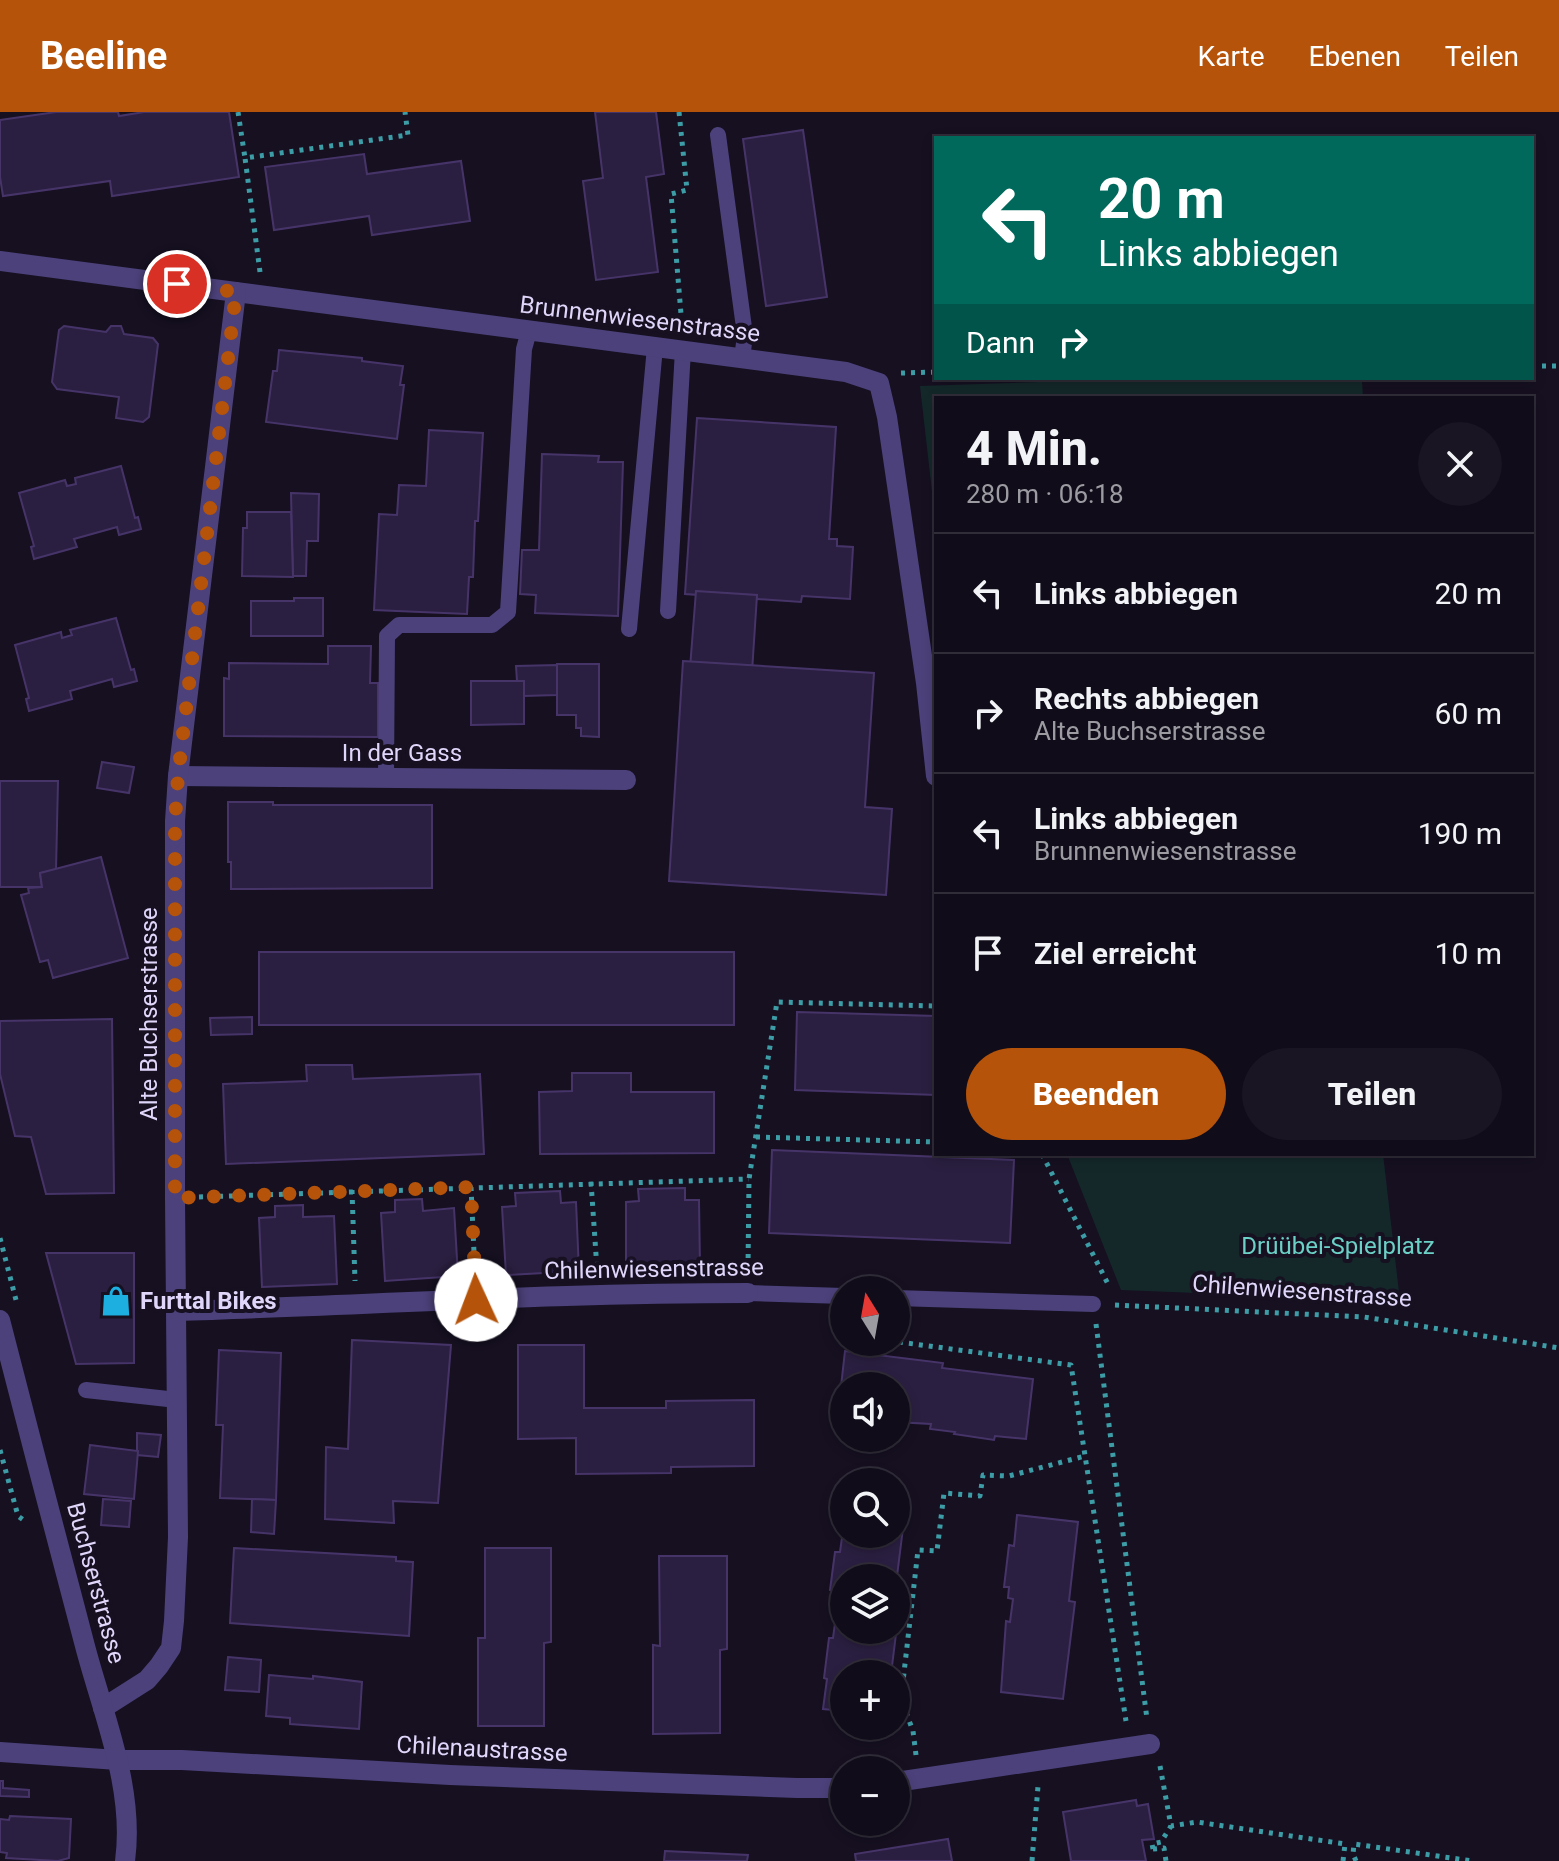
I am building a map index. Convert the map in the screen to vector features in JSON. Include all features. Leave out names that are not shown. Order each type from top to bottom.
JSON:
[{"type":"street","name":"Brunnenwiesenstrasse","points":[[0,261],[846,372],[879,383],[887,417],[922,652],[934,758]]},
{"type":"street","name":"Alte Buchserstrasse","points":[[103,1708],[147,1680],[171,1648],[178,1537],[175,894],[178,776],[236,292]]},
{"type":"street","name":"In der Gass","points":[[178,776],[626,780]]},
{"type":"street","name":"Chilenwiesenstrasse","points":[[176,1311],[356,1306],[598,1293],[748,1293]]},
{"type":"street","name":"Buchserstrasse","points":[[0,1320],[118,1760],[128,1829],[125,1861]]},
{"type":"street","points":[[910,1780],[1140,1745]]},
{"type":"street","name":"Chilenaustrasse","points":[[0,1752],[118,1760],[182,1760],[536,1778],[830,1788]]},
{"type":"lane","points":[[718,135],[745,335],[742,359]]},
{"type":"lane","points":[[386,779],[387,636],[399,625],[492,625],[508,612],[524,349],[529,331]]},
{"type":"lane","points":[[629,629],[655,347]]},
{"type":"lane","points":[[668,611],[681,350]]},
{"type":"lane","name":"Chilenwiesenstrasse","points":[[748,1293],[830,1296]]},
{"type":"lane","points":[[910,1298],[1093,1304]]},
{"type":"lane","points":[[86,1390],[177,1400]]},
{"type":"path","points":[[238,112],[261,266],[257,295]]},
{"type":"path","points":[[245,158],[408,135],[405,112]]},
{"type":"path","points":[[679,112],[687,190],[671,194],[683,318],[681,350]]},
{"type":"path","points":[[1534,366],[1559,366]]},
{"type":"path","points":[[748,1293],[749,1179],[777,1002],[934,1006]]},
{"type":"path","points":[[756,1137],[934,1142]]},
{"type":"path","points":[[1043,1156],[1118,1305]]},
{"type":"path","points":[[175,1198],[749,1179]]},
{"type":"path","points":[[591,1182],[598,1293]]},
{"type":"path","points":[[471,1187],[476,1300]]},
{"type":"path","points":[[352,1190],[356,1306]]},
{"type":"path","points":[[1093,1304],[1140,1745]]},
{"type":"path","name":"Chilenwiesenstrasse","points":[[1093,1304],[1364,1317],[1559,1348]]},
{"type":"path","points":[[910,1343],[1071,1365],[1085,1456],[1140,1745],[1158,1757],[1171,1826],[1161,1842],[1152,1844],[1153,1849],[1164,1848],[1166,1861]]},
{"type":"path","points":[[0,1450],[18,1516]]},
{"type":"path","points":[[918,1779],[913,1731],[901,1699],[918,1550],[937,1551],[944,1493],[980,1496],[983,1475],[1009,1476],[1085,1456]]},
{"type":"path","points":[[1032,1861],[1039,1781]]},
{"type":"path","points":[[1171,1826],[1197,1822],[1345,1844],[1343,1861]]},
{"type":"path","points":[[1356,1861],[1354,1844],[1472,1861]]},
{"type":"green space","points":[[1103,380],[1362,380],[1363,396],[934,396],[934,509],[920,386]]},
{"type":"green space","name":"Drüübei-Spielplatz","points":[[1068,1156],[1383,1156],[1400,1301],[1121,1290]]},
{"type":"building","points":[[56,112],[118,112],[119,116],[144,112],[229,112],[239,177],[112,196],[110,181],[3,196],[0,120]]},
{"type":"building","points":[[595,112],[656,112],[664,174],[646,177],[658,272],[596,280],[583,181],[603,178]]},
{"type":"building","points":[[803,130],[827,297],[766,306],[743,139]]},
{"type":"building","points":[[364,154],[367,174],[461,161],[470,221],[372,235],[369,216],[274,230],[265,167]]},
{"type":"building","points":[[64,326],[106,332],[111,326],[121,326],[124,334],[153,338],[158,344],[149,417],[143,422],[116,418],[119,397],[57,389],[52,382],[59,330]]},
{"type":"building","points":[[279,350],[362,358],[362,361],[403,366],[400,385],[404,385],[397,439],[266,422]]},
{"type":"building","points":[[697,418],[836,427],[829,539],[837,539],[837,546],[853,547],[850,599],[802,596],[801,602],[685,594]]},
{"type":"building","points":[[429,430],[483,433],[478,521],[475,521],[473,577],[469,577],[467,614],[374,610],[379,514],[397,515],[399,485],[426,486]]},
{"type":"building","points":[[542,454],[599,456],[598,462],[623,462],[618,616],[535,613],[536,595],[520,594],[522,550],[539,550]]},
{"type":"building","points":[[121,466],[141,529],[119,535],[117,527],[74,539],[77,547],[34,559],[31,547],[34,546],[19,493],[65,480],[67,486],[76,484],[75,478]]},
{"type":"building","points":[[291,493],[319,494],[318,541],[307,541],[306,576],[293,576]]},
{"type":"building","points":[[247,512],[291,512],[293,577],[242,576],[243,528],[247,528]]},
{"type":"building","points":[[696,591],[757,595],[752,672],[690,668]]},
{"type":"building","points":[[294,598],[323,598],[323,636],[251,636],[251,601],[294,601]]},
{"type":"building","points":[[116,618],[137,681],[114,687],[112,679],[70,691],[72,699],[29,711],[26,699],[29,698],[15,645],[61,632],[62,638],[72,635],[70,630]]},
{"type":"building","points":[[328,646],[371,646],[370,683],[378,683],[378,737],[224,736],[224,678],[229,679],[229,663],[328,664]]},
{"type":"building","points":[[683,661],[874,673],[865,807],[892,809],[886,895],[669,881]]},
{"type":"building","points":[[557,664],[599,664],[599,737],[581,736],[581,728],[576,728],[576,715],[557,715]]},
{"type":"building","points":[[557,665],[557,695],[524,696],[524,681],[517,681],[516,666]]},
{"type":"building","points":[[471,681],[524,681],[524,724],[471,725]]},
{"type":"building","points":[[102,762],[134,767],[129,793],[97,788]]},
{"type":"building","points":[[0,781],[58,781],[56,870],[40,873],[42,887],[0,887]]},
{"type":"building","points":[[228,802],[432,805],[432,888],[231,889]]},
{"type":"building","points":[[101,857],[128,958],[53,978],[48,960],[40,962],[21,895],[29,893],[28,888],[42,887],[40,873]]},
{"type":"building","points":[[259,952],[734,952],[734,1025],[259,1025]]},
{"type":"building","points":[[797,1012],[934,1016],[934,1095],[795,1090]]},
{"type":"building","points":[[252,1017],[252,1034],[211,1035],[210,1018]]},
{"type":"building","points":[[112,1019],[114,1193],[46,1194],[31,1137],[15,1136],[0,1074],[0,1021]]},
{"type":"building","points":[[306,1065],[352,1065],[353,1079],[480,1074],[484,1154],[226,1164],[223,1084],[307,1081]]},
{"type":"building","points":[[572,1073],[631,1073],[631,1092],[714,1092],[714,1153],[540,1154],[539,1092],[572,1091]]},
{"type":"building","points":[[772,1150],[1014,1160],[1010,1243],[769,1233]]},
{"type":"building","points":[[685,1188],[685,1200],[699,1200],[700,1268],[626,1268],[626,1202],[639,1201],[638,1189]]},
{"type":"building","points":[[560,1191],[561,1203],[576,1202],[579,1271],[506,1275],[502,1207],[516,1206],[515,1193]]},
{"type":"building","points":[[422,1199],[423,1211],[454,1208],[458,1276],[385,1281],[381,1213],[395,1212],[395,1200]]},
{"type":"building","points":[[303,1205],[303,1217],[334,1216],[337,1284],[262,1287],[259,1218],[275,1217],[275,1206]]},
{"type":"building","points":[[46,1253],[134,1253],[134,1363],[76,1364]]},
{"type":"building","points":[[352,1340],[451,1345],[438,1503],[393,1501],[394,1523],[325,1519],[326,1447],[348,1449]]},
{"type":"building","points":[[518,1345],[584,1345],[584,1408],[666,1408],[666,1401],[754,1400],[754,1466],[671,1467],[671,1473],[576,1474],[576,1438],[518,1439]]},
{"type":"building","points":[[219,1350],[281,1353],[276,1500],[220,1498],[223,1425],[216,1425]]},
{"type":"building","points":[[844,1356],[886,1356],[943,1363],[942,1368],[1033,1379],[1026,1439],[995,1436],[994,1440],[930,1429],[931,1424],[910,1423],[910,1372],[843,1372]]},
{"type":"building","points":[[137,1433],[161,1435],[158,1457],[137,1455]]},
{"type":"building","points":[[90,1445],[138,1451],[134,1499],[84,1494]]},
{"type":"building","points":[[103,1499],[131,1501],[129,1527],[101,1525]]},
{"type":"building","points":[[252,1499],[276,1500],[274,1534],[251,1532]]},
{"type":"building","points":[[1017,1515],[1078,1522],[1069,1601],[1075,1602],[1063,1699],[1001,1692],[1006,1621],[1010,1622],[1013,1599],[1008,1598],[1009,1587],[1004,1587],[1009,1545],[1014,1546]]},
{"type":"building","points":[[234,1548],[396,1557],[396,1561],[413,1562],[409,1636],[230,1623]]},
{"type":"building","points":[[485,1548],[551,1548],[551,1642],[544,1643],[544,1726],[478,1726],[478,1638],[485,1638]]},
{"type":"building","points":[[841,1548],[900,1548],[898,1564],[833,1564],[835,1552],[840,1552]]},
{"type":"building","points":[[659,1556],[727,1556],[727,1649],[720,1650],[720,1733],[653,1734],[653,1645],[660,1646]]},
{"type":"building","points":[[829,1638],[830,1644],[895,1644],[893,1660],[830,1660],[830,1710],[823,1709]]},
{"type":"building","points":[[228,1657],[261,1660],[259,1692],[225,1690]]},
{"type":"building","points":[[269,1675],[362,1682],[359,1729],[290,1724],[290,1718],[266,1716]]},
{"type":"building","points":[[0,1781],[3,1781],[3,1788],[29,1790],[29,1797],[0,1796]]},
{"type":"building","points":[[1136,1800],[1137,1806],[1148,1804],[1154,1839],[1142,1840],[1146,1861],[1071,1861],[1063,1812]]},
{"type":"building","points":[[10,1816],[71,1819],[69,1858],[58,1861],[6,1858],[7,1853],[0,1852],[0,1819],[9,1820]]},
{"type":"building","points":[[948,1839],[952,1861],[856,1861],[855,1854]]},
{"type":"building","points":[[665,1851],[748,1855],[747,1861],[664,1861]]},
{"type":"place","name":"Furttal Bikes","points":[[116,1301]]},
{"type":"route","points":[[177,284],[236,292],[178,776],[174,923],[175,1198],[471,1187],[476,1300]]}]
